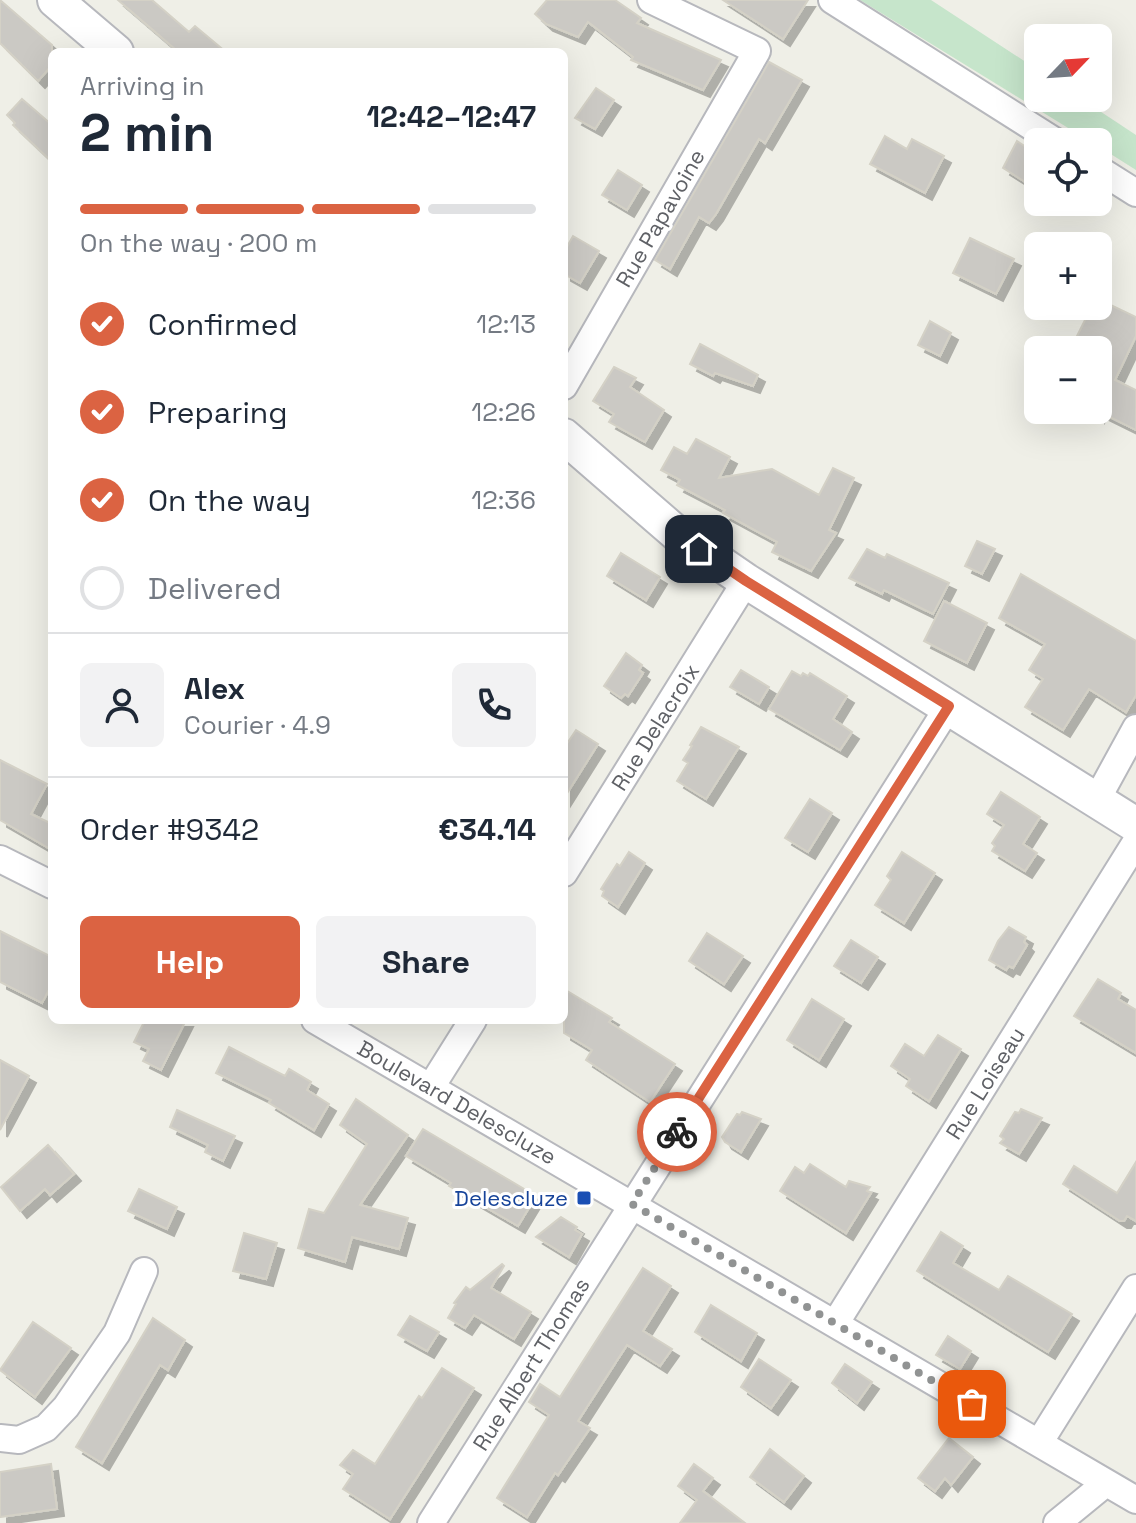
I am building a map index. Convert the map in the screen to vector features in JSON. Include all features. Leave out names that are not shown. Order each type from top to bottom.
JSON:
[{"type":"street","points":[[55,0],[111,48]]},
{"type":"street","name":"Rue Papavoine","points":[[568,379],[757,51],[651,0]]},
{"type":"street","points":[[832,0],[1034,128]]},
{"type":"street","points":[[1112,178],[1136,193]]},
{"type":"street","points":[[568,439],[676,533],[746,581],[1136,825]]},
{"type":"street","name":"Rue Delacroix","points":[[568,867],[746,581]]},
{"type":"street","name":"Rue Albert Thomas","points":[[431,1523],[949,706]]},
{"type":"street","points":[[1096,801],[1136,728]]},
{"type":"street","name":"Rue Loiseau","points":[[835,1324],[1136,842]]},
{"type":"street","points":[[0,859],[48,883]]},
{"type":"street","name":"Boulevard Delescluze","points":[[322,1024],[1136,1500]]},
{"type":"street","points":[[431,1087],[470,1024]]},
{"type":"street","points":[[0,1438],[19,1440],[46,1428],[66,1407],[117,1333],[144,1271]]},
{"type":"street","points":[[1039,1443],[1136,1288]]},
{"type":"street","points":[[1057,1523],[1106,1483]]},
{"type":"green space","points":[[860,0],[931,0],[1024,61],[1024,101]]},
{"type":"green space","points":[[1042,112],[1101,112],[1136,135],[1136,170],[1112,155],[1112,128],[1068,128]]},
{"type":"building","points":[[0,0],[52,45],[48,48],[48,70],[38,81],[0,43]]},
{"type":"building","points":[[118,0],[152,0],[189,32],[195,26],[221,48],[174,48]]},
{"type":"building","points":[[547,0],[615,0],[641,18],[637,23],[721,60],[703,90],[631,60],[633,57],[588,22],[578,37],[546,24],[535,14]]},
{"type":"building","points":[[723,0],[808,0],[783,39]]},
{"type":"building","points":[[769,62],[802,80],[765,143],[759,139],[716,214],[709,223],[699,217],[670,269],[655,260]]},
{"type":"building","points":[[596,88],[614,100],[595,129],[575,118]]},
{"type":"building","points":[[22,99],[48,122],[48,158],[13,125],[15,123],[7,115]]},
{"type":"building","points":[[885,136],[907,149],[912,139],[944,156],[925,193],[870,164]]},
{"type":"building","points":[[1017,141],[1024,146],[1024,181],[1003,168]]},
{"type":"building","points":[[618,170],[642,185],[627,210],[602,195]]},
{"type":"building","points":[[573,236],[599,251],[580,283],[568,276],[568,245]]},
{"type":"building","points":[[970,238],[1014,259],[996,294],[953,273]]},
{"type":"building","points":[[1112,306],[1136,317],[1136,336],[1115,380],[1136,390],[1136,430],[1112,418],[1112,336],[1077,336],[1085,320],[1112,320]]},
{"type":"building","points":[[930,321],[951,333],[940,356],[918,345]]},
{"type":"building","points":[[700,344],[758,375],[753,386],[715,373],[713,376],[690,364]]},
{"type":"building","points":[[614,367],[636,378],[630,387],[664,410],[645,442],[609,422],[614,414],[593,401]]},
{"type":"building","points":[[696,439],[730,457],[719,478],[772,469],[819,495],[833,468],[854,478],[829,530],[836,533],[811,571],[772,552],[777,542],[677,485],[680,480],[661,470],[674,447],[687,454]]},
{"type":"building","points":[[977,541],[995,549],[982,574],[965,566]]},
{"type":"building","points":[[867,549],[885,558],[887,554],[949,583],[933,614],[884,590],[882,594],[849,578]]},
{"type":"building","points":[[621,553],[660,577],[646,600],[607,576]]},
{"type":"building","points":[[1021,574],[1136,641],[1136,695],[1126,712],[1089,689],[1063,730],[1025,707],[1043,679],[1029,670],[1045,644],[999,618]]},
{"type":"building","points":[[944,601],[987,623],[967,663],[924,641]]},
{"type":"building","points":[[626,653],[642,665],[639,670],[643,673],[628,696],[625,694],[621,698],[604,686]]},
{"type":"building","points":[[741,670],[769,687],[759,704],[730,687]]},
{"type":"building","points":[[792,671],[801,676],[810,673],[847,696],[833,719],[852,732],[840,750],[769,709]]},
{"type":"building","points":[[701,727],[739,747],[706,799],[677,781],[688,763],[683,760]]},
{"type":"building","points":[[576,730],[598,744],[568,792],[568,742]]},
{"type":"building","points":[[0,760],[47,784],[31,814],[48,822],[48,848],[0,820]]},
{"type":"building","points":[[1001,792],[1040,817],[1023,844],[1037,853],[1025,871],[992,851],[995,846],[992,843],[1004,825],[987,814]]},
{"type":"building","points":[[810,799],[832,813],[808,852],[785,838]]},
{"type":"building","points":[[629,852],[645,863],[618,907],[602,896],[604,891],[601,889]]},
{"type":"building","points":[[902,852],[935,873],[904,923],[875,905],[891,880],[887,876]]},
{"type":"building","points":[[1009,927],[1026,937],[1024,942],[1027,945],[1013,968],[1009,966],[1006,970],[989,960]]},
{"type":"building","points":[[0,931],[48,955],[48,992],[42,1003],[0,982]]},
{"type":"building","points":[[707,933],[743,956],[724,984],[689,961]]},
{"type":"building","points":[[851,940],[878,957],[861,983],[834,966]]},
{"type":"building","points":[[1098,979],[1121,993],[1118,999],[1136,1010],[1136,1053],[1074,1016]]},
{"type":"building","points":[[568,991],[612,1018],[609,1022],[675,1064],[650,1102],[586,1060],[592,1050],[564,1033],[564,1024],[568,1024]]},
{"type":"building","points":[[812,999],[844,1019],[819,1060],[787,1040]]},
{"type":"building","points":[[143,1024],[184,1024],[161,1070],[143,1061],[149,1049],[134,1042]]},
{"type":"building","points":[[938,1035],[961,1049],[929,1101],[906,1086],[910,1079],[891,1066],[905,1044],[924,1056]]},
{"type":"building","points":[[229,1047],[285,1076],[289,1069],[311,1082],[307,1090],[329,1104],[314,1130],[269,1103],[271,1100],[216,1073]]},
{"type":"building","points":[[0,1060],[29,1076],[0,1130]]},
{"type":"building","points":[[356,1099],[408,1135],[360,1205],[408,1218],[399,1249],[352,1237],[345,1262],[298,1248],[309,1209],[324,1213],[367,1144],[340,1125]]},
{"type":"building","points":[[1021,1109],[1042,1118],[1019,1154],[1000,1143],[1004,1139],[1000,1136],[1015,1112],[1019,1113]]},
{"type":"building","points":[[177,1110],[235,1136],[223,1161],[205,1152],[208,1145],[170,1127]]},
{"type":"building","points":[[742,1112],[761,1119],[741,1152],[722,1137],[737,1114]]},
{"type":"building","points":[[423,1129],[536,1196],[518,1226],[449,1186],[451,1183],[406,1156]]},
{"type":"building","points":[[48,1145],[74,1174],[50,1195],[45,1189],[20,1211],[1,1187]]},
{"type":"building","points":[[1136,1162],[1136,1221],[1127,1216],[1120,1221],[1063,1184],[1074,1166],[1117,1193]]},
{"type":"building","points":[[810,1164],[846,1187],[849,1181],[870,1187],[867,1191],[871,1193],[846,1233],[780,1191],[795,1167],[804,1173]]},
{"type":"building","points":[[139,1189],[177,1207],[167,1229],[128,1211]]},
{"type":"building","points":[[561,1217],[582,1234],[569,1257],[536,1237]]},
{"type":"building","points":[[941,1232],[963,1246],[953,1263],[999,1290],[1008,1276],[1072,1314],[1048,1352],[917,1271]]},
{"type":"building","points":[[244,1233],[277,1243],[266,1279],[233,1271]]},
{"type":"building","points":[[502,1264],[504,1266],[491,1288],[531,1312],[514,1339],[474,1315],[465,1328],[448,1318],[466,1287],[470,1290]]},
{"type":"building","points":[[643,1268],[671,1286],[643,1331],[672,1349],[660,1366],[627,1345],[578,1421],[590,1428],[558,1475],[555,1473],[527,1517],[497,1498],[549,1415],[529,1402],[540,1384],[560,1397]]},
{"type":"building","points":[[711,1305],[757,1333],[741,1361],[695,1332]]},
{"type":"building","points":[[410,1316],[439,1332],[427,1351],[398,1335]]},
{"type":"building","points":[[153,1318],[185,1340],[168,1370],[160,1365],[102,1463],[76,1447]]},
{"type":"building","points":[[33,1322],[71,1348],[35,1397],[0,1370]]},
{"type":"building","points":[[948,1336],[971,1351],[960,1369],[936,1355]]},
{"type":"building","points":[[759,1359],[791,1380],[771,1408],[741,1387]]},
{"type":"building","points":[[845,1364],[872,1382],[857,1403],[832,1383]]},
{"type":"building","points":[[442,1368],[474,1388],[390,1519],[343,1489],[353,1474],[340,1465],[353,1450],[375,1464],[419,1396],[422,1398]]},
{"type":"building","points":[[949,1438],[973,1457],[951,1485],[945,1478],[935,1491],[918,1478]]},
{"type":"building","points":[[770,1449],[804,1476],[784,1502],[750,1477]]},
{"type":"building","points":[[51,1464],[57,1509],[0,1517],[0,1472]]},
{"type":"building","points":[[694,1464],[713,1478],[703,1491],[745,1523],[680,1523],[697,1500],[678,1486]]},
{"type":"way so far","points":[[677,1132],[632,1204],[972,1404]]},
{"type":"place","name":"Delescluze","points":[[584,1198]]},
{"type":"route","points":[[677,1132],[949,706],[699,549]]}]
